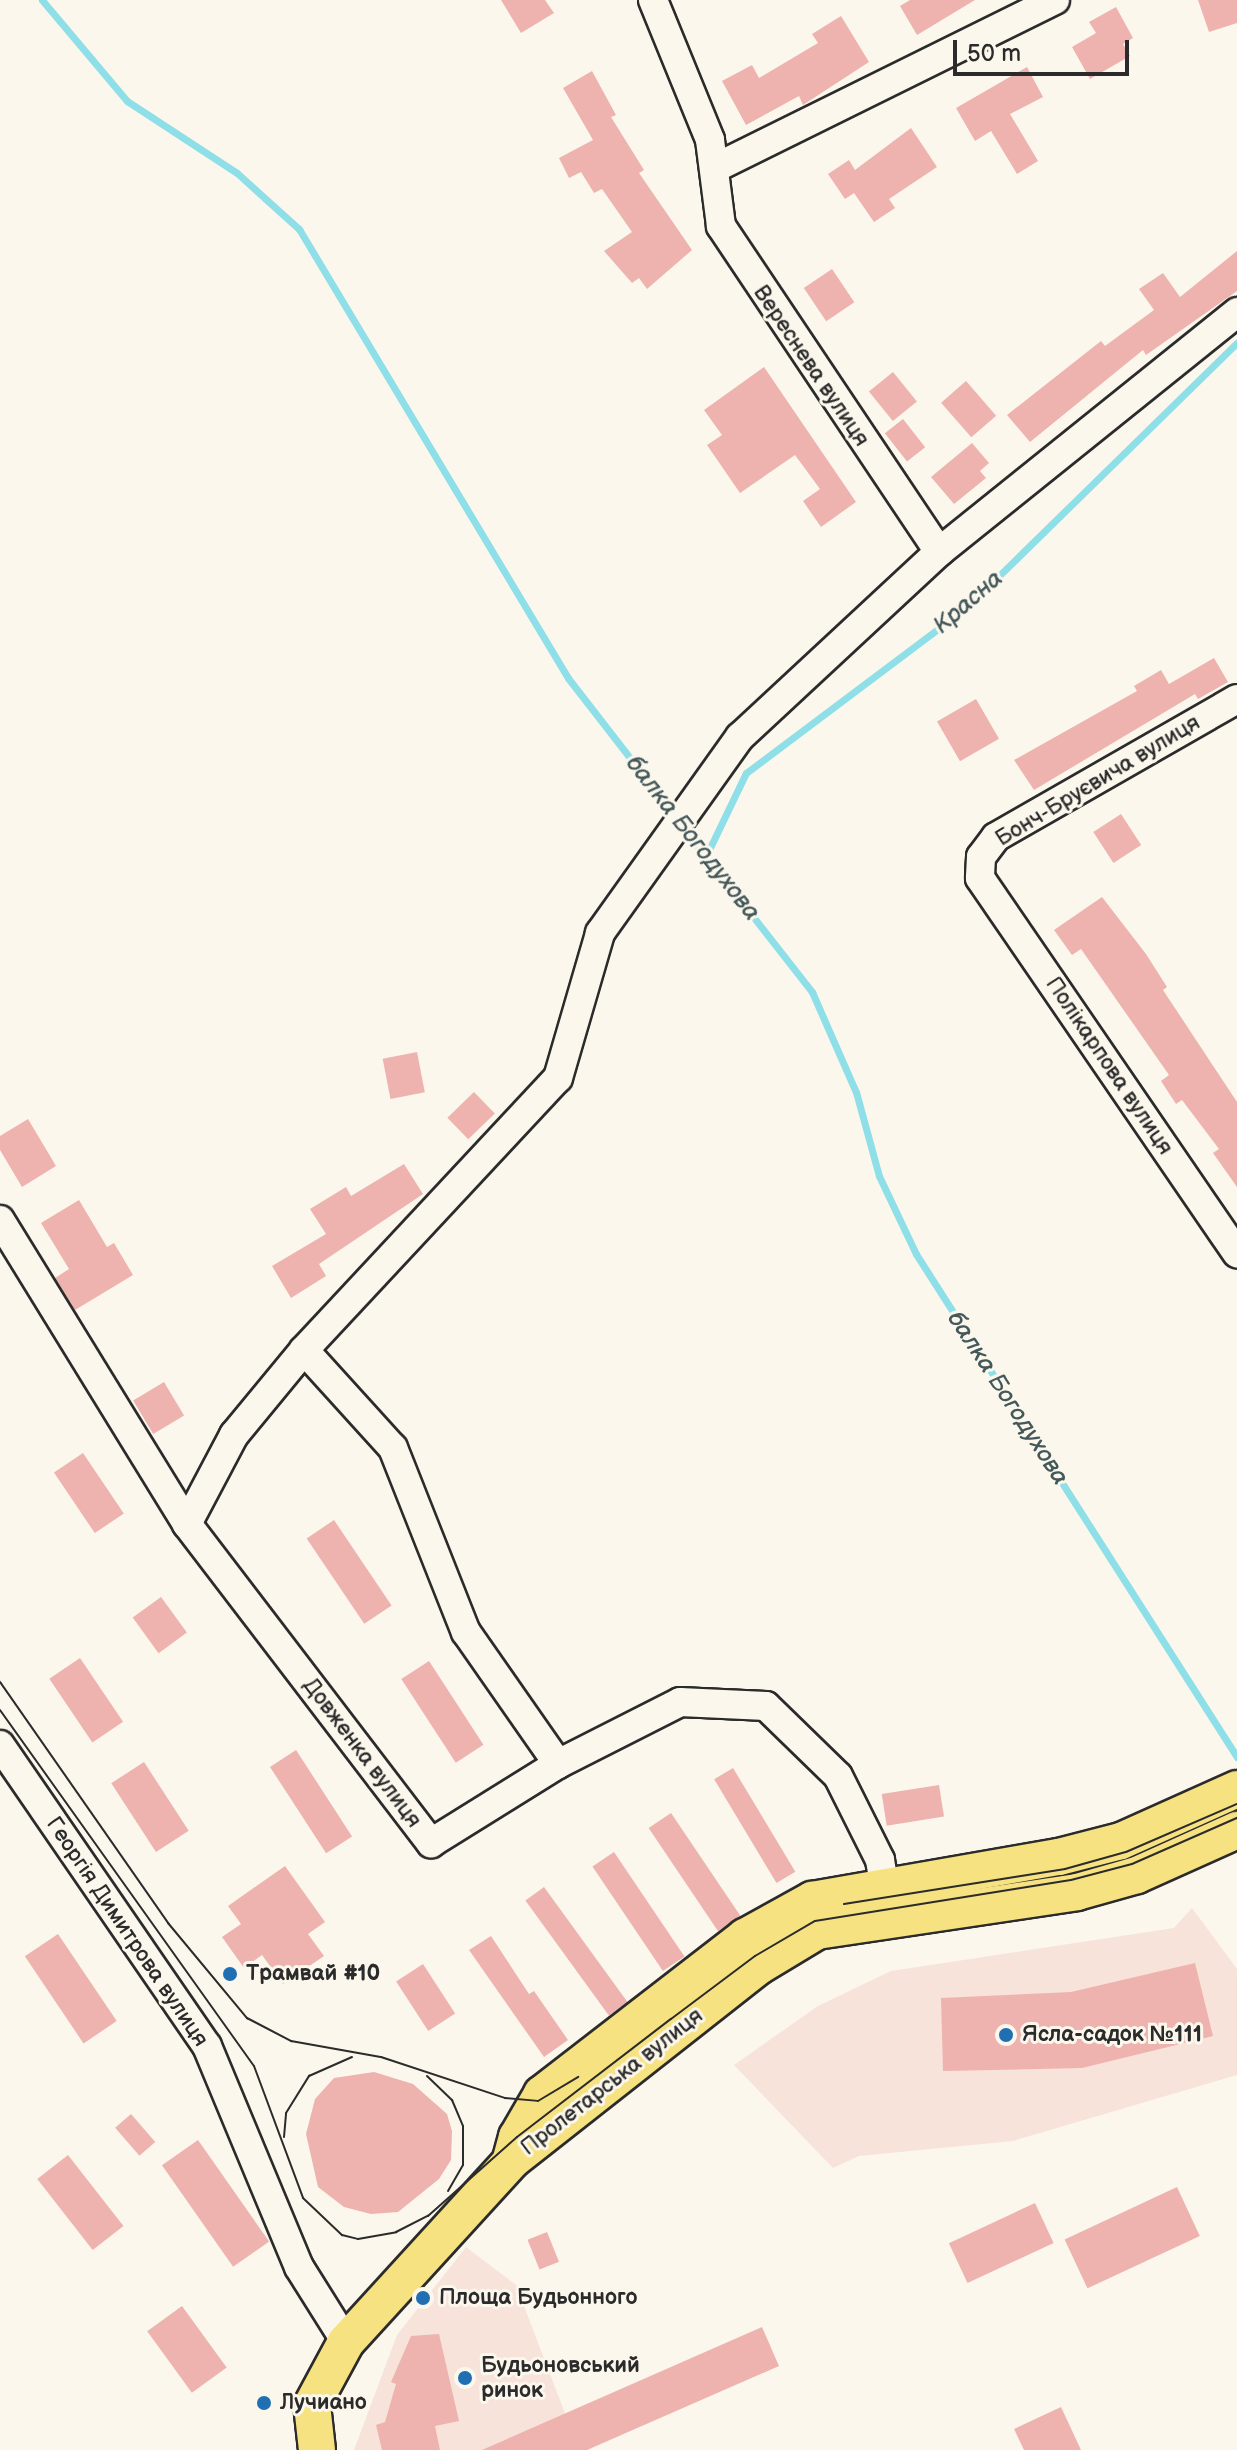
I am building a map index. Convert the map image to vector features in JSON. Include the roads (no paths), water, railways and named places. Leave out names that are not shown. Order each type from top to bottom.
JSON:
[{"type":"main road","name":"Пролетарська вулиця","points":[[511,2161],[517,2137],[542,2094],[745,1937],[812,1900],[884,1884],[1059,1857],[1121,1841],[1223,1796]]},
{"type":"main road","name":"Пролетарська вулиця","points":[[511,2161],[759,1966],[817,1931],[1077,1892],[1137,1875],[1231,1833]]},
{"type":"main road","points":[[317,2450],[312,2405],[346,2342],[511,2161]]},
{"type":"street","name":"Вереснева вулиця","points":[[653,0],[717,167],[714,197],[721,226],[748,273],[939,552]]},
{"type":"street","points":[[717,167],[1055,0]]},
{"type":"street","points":[[187,1524],[234,1435],[304,1350],[558,1078],[600,933],[647,862],[694,803],[740,737],[939,552],[1237,312]]},
{"type":"street","name":"Бонч-Бруєвича вулиця","points":[[980,878],[981,857],[996,837],[1237,699]]},
{"type":"street","name":"Полікарпова вулиця","points":[[980,878],[1237,1254]]},
{"type":"street","name":"Довженка вулиця","points":[[0,1220],[187,1524],[431,1843],[558,1764],[680,1702],[766,1706],[838,1776],[880,1860],[890,1921]]},
{"type":"street","points":[[304,1350],[393,1448],[425,1540],[466,1632],[558,1764]]},
{"type":"street","name":"Георгія Димитрова вулиця","points":[[0,1745],[207,2046],[299,2267],[346,2342]]},
{"type":"waterway","name":"балка Богодухова","points":[[42,0],[127,101],[237,173],[299,229],[568,678],[675,816]]},
{"type":"waterway","name":"Красна","points":[[706,856],[746,773],[967,607],[1237,343]]},
{"type":"waterway","name":"балка Богодухова","points":[[682,826],[812,992],[856,1092],[879,1176],[916,1254],[1237,1757]]},
{"type":"tram line","points":[[0,1682],[168,1923],[247,2018],[291,2041],[381,2057],[505,2098],[538,2101],[578,2077]]},
{"type":"tram line","points":[[0,1710],[254,2066],[303,2198],[342,2235],[358,2239],[396,2232],[428,2216],[517,2137],[671,2019],[755,1956],[815,1921],[1071,1880],[1132,1864],[1237,1818]]},
{"type":"tram line","points":[[844,1904],[1065,1869],[1126,1852],[1237,1804]]},
{"type":"tram line","points":[[284,2137],[286,2113],[309,2076],[352,2057]]},
{"type":"tram line","points":[[427,2076],[452,2100],[463,2126],[463,2165],[448,2191]]},
{"type":"place","name":"Трамвай #10","points":[[230,1974]]},
{"type":"place","name":"Ясла-садок №111","points":[[1006,2035]]},
{"type":"place","name":"Площа Будьонного","points":[[423,2298]]},
{"type":"place","name":"Будьоновський ринок","points":[[465,2378]]},
{"type":"place","name":"Лучиано","points":[[264,2403]]}]
